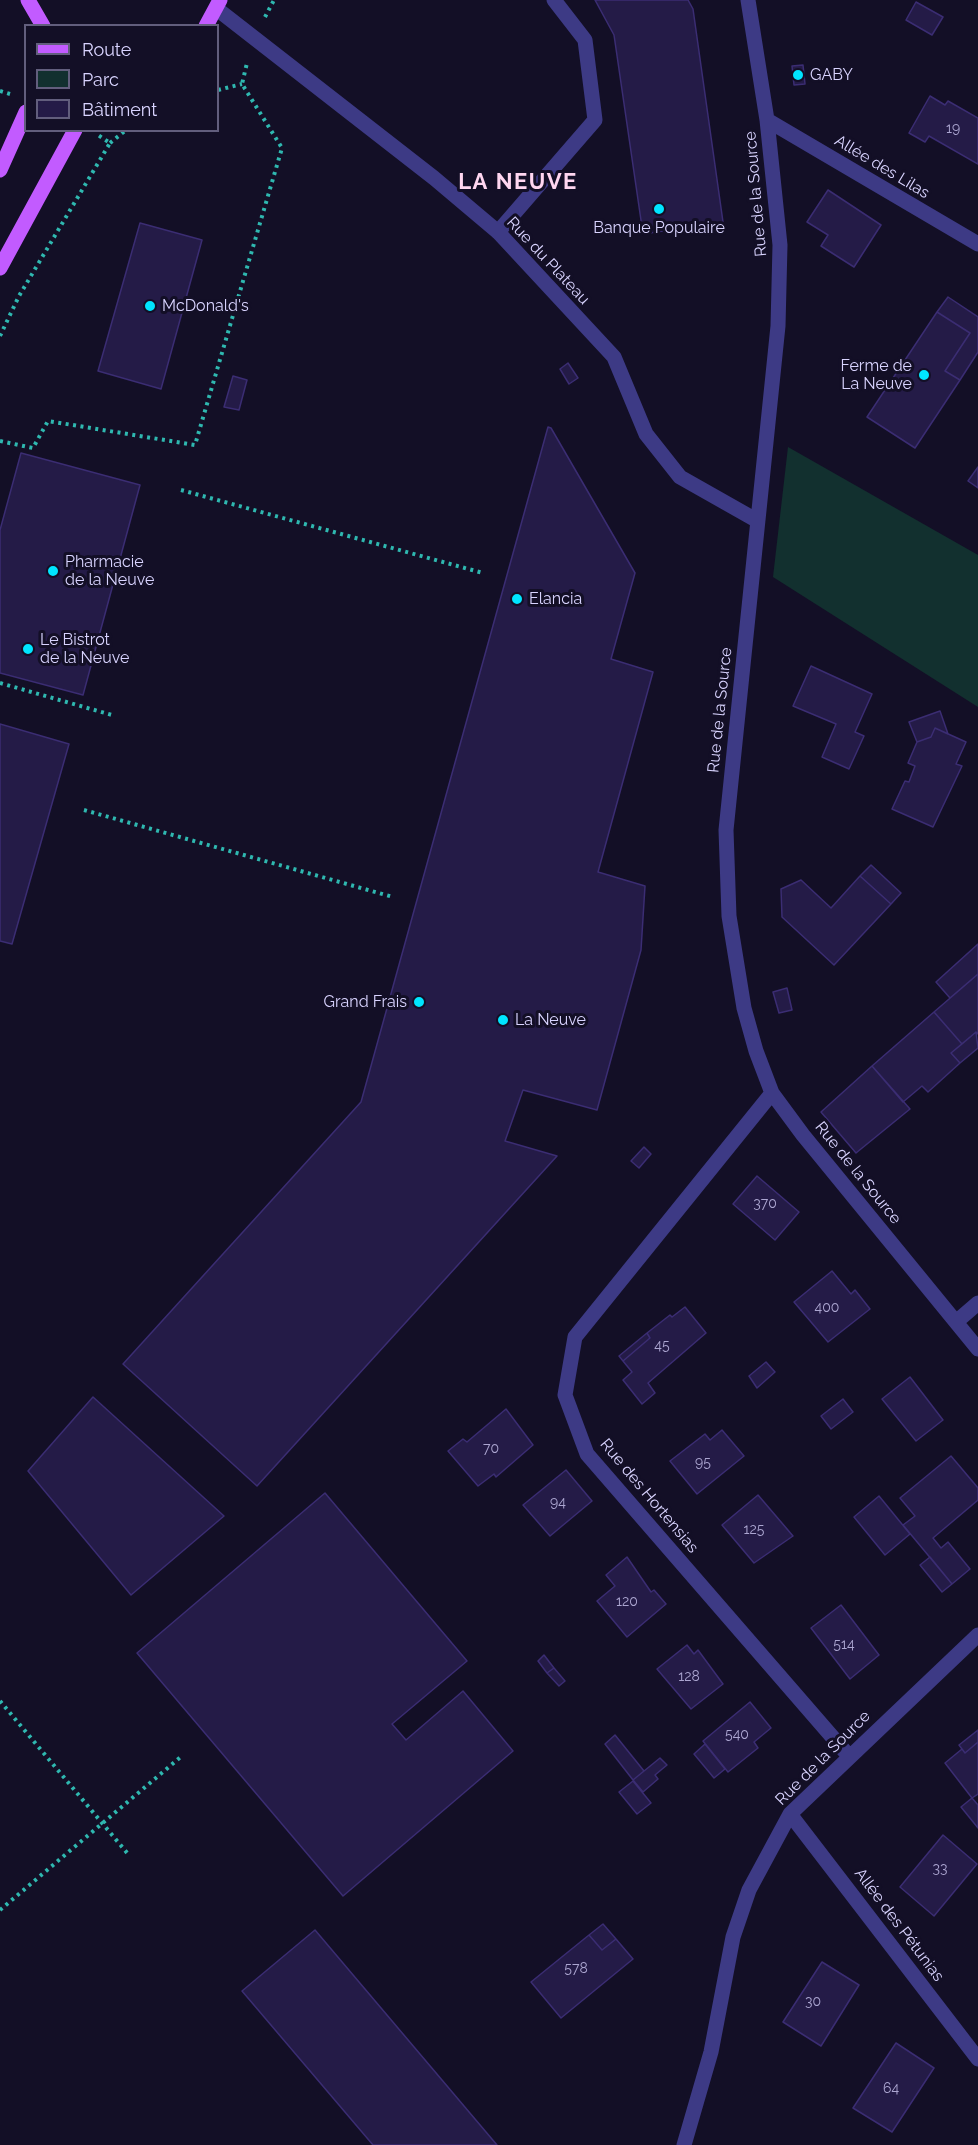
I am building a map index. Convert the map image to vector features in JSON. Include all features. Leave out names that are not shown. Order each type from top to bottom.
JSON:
[{"type":"main road","points":[[28,0],[42,24]]},
{"type":"main road","points":[[207,24],[219,5]]},
{"type":"main road","points":[[0,170],[24,116]]},
{"type":"main road","points":[[0,268],[74,132]]},
{"type":"street","points":[[498,232],[595,120],[585,40],[554,0]]},
{"type":"street","name":"Rue de la Source","points":[[748,0],[767,120],[780,245],[778,326],[756,520],[726,830],[729,916],[744,1008],[756,1051],[772,1093],[978,1348]]},
{"type":"street","name":"Rue du Plateau","points":[[219,5],[254,38],[434,178],[498,232],[614,357],[646,434],[680,477],[756,520]]},
{"type":"street","name":"Allée des Lilas","points":[[767,120],[978,244]]},
{"type":"street","name":"Rue des Hortensias","points":[[772,1093],[575,1337],[565,1395],[587,1454],[848,1755]]},
{"type":"street","points":[[956,1322],[978,1303]]},
{"type":"street","name":"Rue de la Source","points":[[684,2145],[711,2052],[733,1937],[749,1890],[790,1814],[848,1755],[978,1635]]},
{"type":"street","name":"Allée des Pétunias","points":[[790,1814],[978,2059]]},
{"type":"path","points":[[0,441],[33,448],[48,421],[195,445],[282,148],[242,84],[254,38]]},
{"type":"path","points":[[219,90],[242,84]]},
{"type":"path","points":[[95,132],[110,143]]},
{"type":"path","points":[[0,336],[20,296],[110,143],[124,132]]},
{"type":"path","points":[[181,490],[483,573]]},
{"type":"path","points":[[0,683],[112,715]]},
{"type":"path","points":[[84,810],[393,897]]},
{"type":"path","points":[[0,1701],[128,1854]]},
{"type":"path","points":[[0,1910],[183,1755]]},
{"type":"green space","points":[[788,447],[978,555],[978,707],[773,577]]},
{"type":"building","points":[[595,0],[688,0],[693,9],[723,222],[643,234],[614,35]]},
{"type":"building","points":[[916,2],[943,17],[932,35],[906,20]]},
{"type":"building","name":"GABY","points":[[803,65],[805,84],[794,85],[792,66]]},
{"type":"building","points":[[930,96],[945,105],[948,101],[978,118],[978,164],[929,136],[925,142],[909,133]]},
{"type":"building","points":[[828,190],[881,225],[854,267],[821,246],[828,235],[807,222]]},
{"type":"building","name":"McDonald's","points":[[140,223],[202,240],[161,389],[98,371]]},
{"type":"building","points":[[948,297],[978,317],[978,352],[960,380],[945,371],[970,333],[937,312]]},
{"type":"building","name":"Ferme de La Neuve","points":[[937,312],[970,333],[945,371],[960,380],[915,448],[867,417]]},
{"type":"building","points":[[568,363],[578,378],[569,384],[560,369]]},
{"type":"building","points":[[233,376],[247,380],[239,410],[224,407]]},
{"type":"building","name":"La Neuve","points":[[548,427],[551,428],[635,573],[611,659],[653,672],[598,872],[645,886],[641,950],[597,1110],[523,1090],[505,1141],[557,1156],[257,1486],[123,1364],[361,1102]]},
{"type":"building","points":[[21,453],[140,485],[83,695],[0,673],[0,530]]},
{"type":"building","points":[[978,467],[978,488],[968,481]]},
{"type":"building","points":[[811,666],[872,694],[855,732],[864,736],[849,769],[822,757],[836,724],[793,706]]},
{"type":"building","points":[[940,711],[948,734],[935,728],[931,737],[917,742],[909,722]]},
{"type":"building","points":[[0,724],[69,744],[12,944],[0,941]]},
{"type":"building","points":[[935,728],[966,742],[956,764],[962,766],[933,827],[892,809],[905,781],[909,782],[915,766],[908,763],[917,742],[931,737]]},
{"type":"building","points":[[871,865],[901,893],[891,904],[860,876]]},
{"type":"building","points":[[860,876],[891,904],[834,965],[782,917],[781,889],[801,880],[831,908]]},
{"type":"building","points":[[978,944],[978,974],[950,998],[936,982]]},
{"type":"building","points":[[978,974],[978,1034],[976,1032],[962,1044],[934,1012]]},
{"type":"building","points":[[787,988],[792,1010],[779,1013],[773,992]]},
{"type":"building","points":[[934,1012],[962,1044],[951,1053],[960,1063],[928,1092],[922,1086],[903,1102],[872,1066]]},
{"type":"building","points":[[976,1032],[978,1048],[960,1063],[951,1053]]},
{"type":"building","points":[[872,1066],[910,1109],[856,1153],[821,1112]]},
{"type":"building","points":[[644,1147],[651,1154],[639,1168],[631,1161]]},
{"type":"building","points":[[757,1176],[799,1212],[775,1240],[733,1204]]},
{"type":"building","points":[[832,1271],[851,1294],[855,1290],[870,1309],[828,1342],[794,1302]]},
{"type":"building","points":[[685,1307],[706,1333],[648,1383],[655,1393],[642,1404],[623,1380],[632,1372],[623,1361],[650,1338],[647,1333],[670,1315],[672,1317]]},
{"type":"building","points":[[647,1333],[650,1338],[623,1361],[619,1356]]},
{"type":"building","points":[[766,1362],[775,1372],[757,1388],[749,1376]]},
{"type":"building","points":[[910,1377],[943,1420],[916,1441],[882,1399]]},
{"type":"building","points":[[93,1397],[224,1516],[131,1595],[28,1471]]},
{"type":"building","points":[[843,1399],[853,1412],[831,1429],[821,1416]]},
{"type":"building","points":[[506,1409],[533,1445],[496,1477],[494,1474],[478,1486],[448,1451],[463,1439],[467,1442]]},
{"type":"building","points":[[722,1430],[744,1456],[697,1494],[670,1461],[705,1434],[710,1440]]},
{"type":"building","points":[[951,1456],[978,1488],[978,1500],[933,1538],[941,1548],[948,1542],[970,1569],[952,1584],[903,1525],[915,1516],[900,1498]]},
{"type":"building","points":[[566,1470],[592,1501],[550,1536],[523,1505]]},
{"type":"building","points":[[325,1493],[467,1661],[392,1724],[406,1740],[463,1691],[513,1751],[343,1896],[137,1653]]},
{"type":"building","points":[[758,1495],[793,1536],[754,1563],[722,1525]]},
{"type":"building","points":[[879,1496],[910,1534],[885,1555],[854,1517]]},
{"type":"building","points":[[627,1557],[651,1592],[654,1590],[666,1604],[627,1637],[597,1601],[615,1586],[606,1575]]},
{"type":"building","points":[[930,1557],[952,1584],[942,1592],[920,1565]]},
{"type":"building","points":[[841,1605],[879,1655],[850,1679],[811,1628]]},
{"type":"building","points":[[687,1645],[694,1654],[698,1650],[723,1684],[691,1709],[657,1669]]},
{"type":"building","points":[[544,1655],[554,1668],[547,1673],[538,1661]]},
{"type":"building","points":[[554,1668],[565,1681],[559,1686],[547,1673]]},
{"type":"building","points":[[750,1702],[771,1728],[754,1742],[758,1748],[728,1772],[703,1741]]},
{"type":"building","points":[[978,1730],[978,1742],[965,1753],[959,1745]]},
{"type":"building","points":[[615,1735],[644,1771],[633,1780],[605,1744]]},
{"type":"building","points":[[978,1742],[978,1794],[972,1798],[945,1763],[962,1749],[965,1753]]},
{"type":"building","points":[[705,1744],[725,1769],[714,1778],[694,1754]]},
{"type":"building","points":[[660,1758],[667,1765],[655,1775],[658,1779],[643,1792],[633,1780]]},
{"type":"building","points":[[633,1781],[651,1803],[637,1814],[619,1792]]},
{"type":"building","points":[[972,1798],[978,1805],[978,1828],[961,1807]]},
{"type":"building","points":[[943,1835],[977,1864],[934,1916],[900,1887]]},
{"type":"building","points":[[603,1924],[616,1939],[602,1950],[589,1935]]},
{"type":"building","points":[[315,1930],[497,2145],[373,2145],[242,1991]]},
{"type":"building","points":[[589,1935],[602,1950],[616,1939],[633,1959],[561,2018],[531,1982]]},
{"type":"building","points":[[822,1962],[859,1985],[821,2046],[783,2022]]},
{"type":"building","points":[[896,2043],[934,2068],[892,2132],[853,2108]]},
{"type":"place","name":"GABY","points":[[798,75]]},
{"type":"place","name":"Banque Populaire","points":[[659,209]]},
{"type":"place","name":"McDonald's","points":[[150,306]]},
{"type":"place","name":"Ferme de La Neuve","points":[[924,375]]},
{"type":"place","name":"Pharmacie de la Neuve","points":[[53,571]]},
{"type":"place","name":"Elancia","points":[[517,599]]},
{"type":"place","name":"Le Bistrot de la Neuve","points":[[28,649]]},
{"type":"place","name":"Grand Frais","points":[[419,1002]]},
{"type":"place","name":"La Neuve","points":[[503,1020]]},
{"type":"district","name":"LA NEUVE","points":[[518,182]]}]
